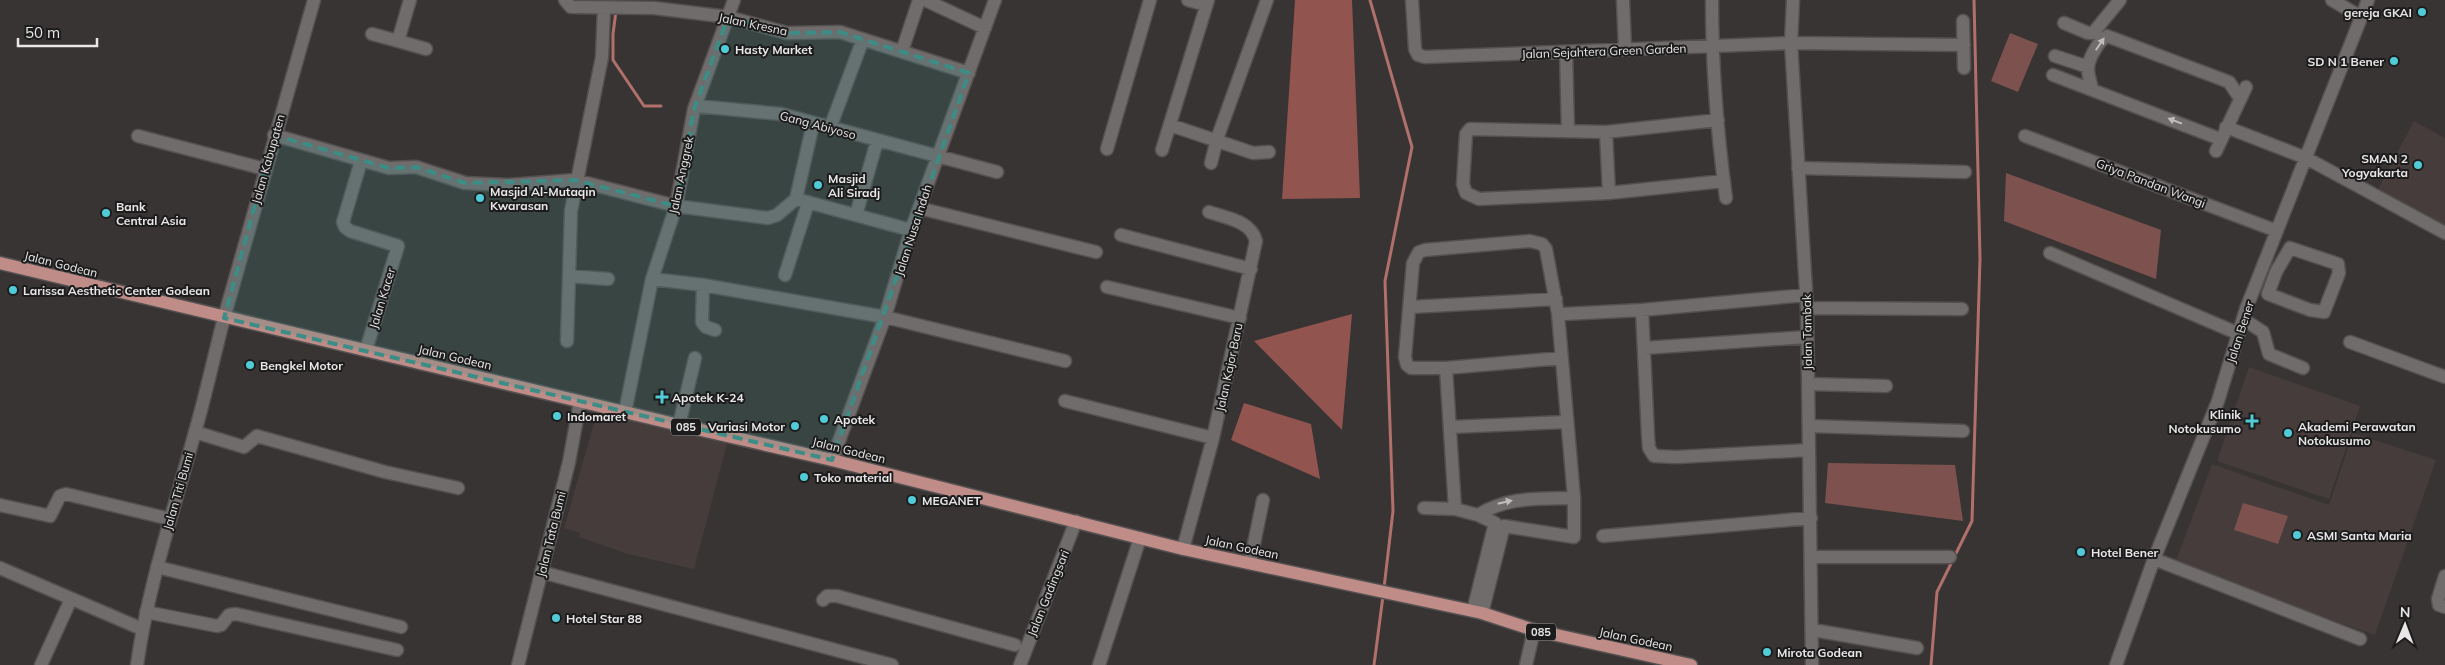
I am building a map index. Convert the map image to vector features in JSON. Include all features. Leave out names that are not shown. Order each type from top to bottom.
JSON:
[{"type":"main road","name":"Jalan Godean","points":[[0,263],[679,426],[832,460],[1183,549],[1478,612],[1534,630],[1691,665]]},
{"type":"street","name":"Jalan Kabupaten","points":[[224,318],[314,0]]},
{"type":"street","points":[[398,41],[410,0]]},
{"type":"street","name":"Jalan Kresna","points":[[565,0],[571,7],[614,8],[659,4],[728,17],[787,33],[831,31],[863,38],[969,73]]},
{"type":"street","name":"Jalan Anggrek","points":[[625,412],[652,279],[676,206],[694,110],[734,0]]},
{"type":"street","points":[[902,51],[919,0]]},
{"type":"street","points":[[925,0],[985,28]]},
{"type":"street","name":"Jalan Nusa Indah","points":[[832,460],[885,317],[911,230],[995,0]]},
{"type":"street","points":[[1107,150],[1150,0]]},
{"type":"street","points":[[1162,150],[1207,3],[1188,0]]},
{"type":"street","points":[[1211,163],[1217,139],[1267,0]]},
{"type":"street","name":"Jalan Sejahtera Green Garden","points":[[1412,0],[1415,49],[1418,55],[1425,58],[1790,43],[1964,46]]},
{"type":"street","points":[[1623,0],[1625,49]]},
{"type":"street","points":[[1712,0],[1712,46],[1726,198]]},
{"type":"street","name":"Jalan Tambak","points":[[1793,0],[1790,43],[1806,301],[1812,557],[1812,665]]},
{"type":"street","points":[[2064,22],[2088,33],[2093,33],[2120,0]]},
{"type":"street","points":[[2332,0],[2361,17]]},
{"type":"street","name":"Jalan Bener","points":[[2116,665],[2154,559],[2218,401],[2243,319],[2368,0]]},
{"type":"street","points":[[567,341],[569,236],[575,180],[614,8]]},
{"type":"street","points":[[1963,22],[1964,68]]},
{"type":"street","points":[[372,34],[426,50]]},
{"type":"street","points":[[2053,75],[2092,89],[2218,145],[2243,92],[2230,82],[2110,36],[2102,39],[2088,67],[2092,89]]},
{"type":"street","points":[[830,128],[863,38]]},
{"type":"street","points":[[1566,52],[1568,130]]},
{"type":"street","points":[[2055,56],[2088,67]]},
{"type":"street","name":"Gang Abiyoso","points":[[694,110],[781,114],[997,172]]},
{"type":"street","points":[[1718,120],[1606,132],[1468,130],[1466,134],[1464,189],[1470,196],[1479,199],[1609,193],[1724,181]]},
{"type":"street","points":[[785,275],[802,201],[813,124]]},
{"type":"street","points":[[1170,125],[1217,139],[1253,153],[1269,152]]},
{"type":"street","points":[[2226,127],[2306,158],[2445,233]]},
{"type":"street","points":[[1606,132],[1609,193]]},
{"type":"street","points":[[138,136],[265,169]]},
{"type":"street","points":[[274,136],[394,169],[416,167],[465,182],[507,185],[575,180],[676,206],[768,218],[777,216],[802,201],[911,230]]},
{"type":"street","name":"Griya Pandan Wangi","points":[[2025,136],[2278,231]]},
{"type":"street","points":[[856,215],[877,141]]},
{"type":"street","name":"Jalan Kacer","points":[[361,161],[343,222],[345,227],[350,231],[398,246],[366,350]]},
{"type":"street","points":[[1798,168],[1965,172]]},
{"type":"street","points":[[919,208],[1096,252]]},
{"type":"street","name":"Jalan Kajor Baru","points":[[1183,549],[1213,438],[1256,241],[1254,233],[1248,226],[1209,212]]},
{"type":"street","points":[[1121,235],[1251,269]]},
{"type":"street","points":[[1478,612],[1504,526],[1574,536],[1574,498],[1566,422],[1562,358],[1556,299],[1546,249],[1542,244],[1530,241],[1418,252],[1413,263],[1411,307],[1405,357],[1407,365],[1414,368],[1446,368],[1562,358]]},
{"type":"street","points":[[2290,248],[2331,260],[2340,267],[2326,308],[2322,313],[2268,294],[2276,272],[2290,248]]},
{"type":"street","points":[[2050,254],[2238,333]]},
{"type":"street","points":[[2264,264],[2276,272]]},
{"type":"street","points":[[569,276],[608,279]]},
{"type":"street","points":[[652,279],[704,285],[885,317],[1065,361]]},
{"type":"street","points":[[704,285],[702,322],[706,327],[715,330]]},
{"type":"street","points":[[1107,286],[1240,318]]},
{"type":"street","points":[[1411,307],[1556,299]]},
{"type":"street","points":[[1564,314],[1806,301],[1962,309]]},
{"type":"street","points":[[1642,310],[1648,436],[1649,448],[1654,456],[1678,458],[1809,450]]},
{"type":"street","name":"Jalan Titi Bumi","points":[[137,665],[146,612],[224,318]]},
{"type":"street","points":[[2243,319],[2263,332],[2266,351],[2272,357],[2303,368]]},
{"type":"street","points":[[1644,348],[1807,338]]},
{"type":"street","points":[[2350,342],[2445,377]]},
{"type":"street","points":[[679,426],[695,358]]},
{"type":"street","points":[[1446,368],[1456,509]]},
{"type":"street","points":[[1808,384],[1886,386]]},
{"type":"street","points":[[1065,400],[1213,438]]},
{"type":"street","name":"Jalan Tata Bumi","points":[[518,665],[568,462],[580,402]]},
{"type":"street","points":[[1451,427],[1566,422]]},
{"type":"street","points":[[1809,426],[1963,431]]},
{"type":"street","points":[[195,432],[244,448],[257,436],[299,450],[458,488]]},
{"type":"street","points":[[0,505],[50,516],[60,496],[66,494],[170,519]]},
{"type":"street","points":[[1478,515],[1496,504],[1513,500],[1574,498]]},
{"type":"street","points":[[1250,563],[1264,500]]},
{"type":"street","points":[[1424,508],[1456,509],[1478,515],[1495,523],[1478,612]]},
{"type":"street","points":[[1603,536],[1811,518]]},
{"type":"street","name":"Jalan Gadingsari","points":[[1020,665],[1076,521]]},
{"type":"street","points":[[1099,665],[1140,538]]},
{"type":"street","points":[[1812,557],[1950,557]]},
{"type":"street","points":[[2154,559],[2360,639]]},
{"type":"street","points":[[158,567],[401,627]]},
{"type":"street","points":[[0,568],[142,629]]},
{"type":"street","points":[[541,572],[892,665]]},
{"type":"street","points":[[2445,576],[2438,600],[2439,605],[2445,607]]},
{"type":"street","points":[[823,600],[828,596],[836,596],[1015,645]]},
{"type":"street","points":[[41,665],[72,600]]},
{"type":"street","points":[[146,612],[217,626],[221,625],[229,615],[236,614],[397,650]]},
{"type":"street","points":[[1526,665],[1534,630]]},
{"type":"street","points":[[1813,630],[1917,648]]},
{"type":"highlighted area","points":[[728,17],[787,33],[840,32],[969,73],[832,460],[224,318],[274,135],[389,168],[416,167],[465,183],[575,180],[676,206],[694,109]]},
{"type":"shaded area","points":[[1295,0],[1352,0],[1360,198],[1282,199]]},
{"type":"shaded area","points":[[2010,33],[2038,44],[2018,92],[1991,81]]},
{"type":"shaded area","name":"SMAN 2 Yogyakarta","points":[[2414,121],[2445,138],[2445,231],[2376,193]]},
{"type":"shaded area","points":[[2006,173],[2161,230],[2156,279],[2004,221]]},
{"type":"shaded area","points":[[1352,314],[1342,430],[1254,341]]},
{"type":"shaded area","name":"Akademi Perawatan Notokusumo","points":[[2249,367],[2360,406],[2329,499],[2217,461]]},
{"type":"shaded area","points":[[1244,403],[1311,424],[1320,479],[1231,440]]},
{"type":"shaded area","points":[[597,413],[727,444],[694,569],[628,554],[579,537],[580,533],[564,528]]},
{"type":"shaded area","name":"ASMI Santa Maria","points":[[2353,433],[2436,460],[2375,635],[2174,566],[2212,464],[2329,505]]},
{"type":"shaded area","points":[[1828,463],[1955,465],[1963,521],[1825,503]]},
{"type":"shaded area","points":[[2243,503],[2288,516],[2278,544],[2234,530]]},
{"type":"waterway","points":[[1370,0],[1412,147],[1385,281],[1393,511],[1384,588]]},
{"type":"waterway","points":[[1931,665],[1937,592],[1972,521],[1980,259],[1974,0]]},
{"type":"waterway","points":[[616,11],[613,34],[613,60],[644,106],[661,106]]},
{"type":"waterway","points":[[1374,665],[1383,596]]},
{"type":"place","name":"gereja GKAI","points":[[2422,12]]},
{"type":"place","name":"Hasty Market","points":[[725,49]]},
{"type":"place","name":"SD N 1 Bener","points":[[2394,61]]},
{"type":"place","name":"SMAN 2 Yogyakarta","points":[[2418,165]]},
{"type":"place","name":"Masjid Ali Siradj","points":[[818,185]]},
{"type":"place","name":"Masjid Al-Mutaqin Kwarasan","points":[[480,198]]},
{"type":"place","name":"Bank Central Asia","points":[[106,213]]},
{"type":"place","name":"Larissa Aesthetic Center Godean","points":[[13,290]]},
{"type":"place","name":"Bengkel Motor","points":[[250,365]]},
{"type":"place","name":"Apotek K-24","points":[[662,397]]},
{"type":"place","name":"Indomaret","points":[[557,416]]},
{"type":"place","name":"Apotek","points":[[824,419]]},
{"type":"place","name":"Klinik Notokusumo","points":[[2252,421]]},
{"type":"place","name":"Variasi Motor","points":[[795,426]]},
{"type":"place","name":"Akademi Perawatan Notokusumo","points":[[2288,433]]},
{"type":"place","name":"Toko material","points":[[804,477]]},
{"type":"place","name":"MEGANET","points":[[912,500]]},
{"type":"place","name":"ASMI Santa Maria","points":[[2297,535]]},
{"type":"place","name":"Hotel Bener","points":[[2081,552]]},
{"type":"place","name":"Hotel Star 88","points":[[556,618]]},
{"type":"place","name":"Mirota Godean","points":[[1767,652]]}]
